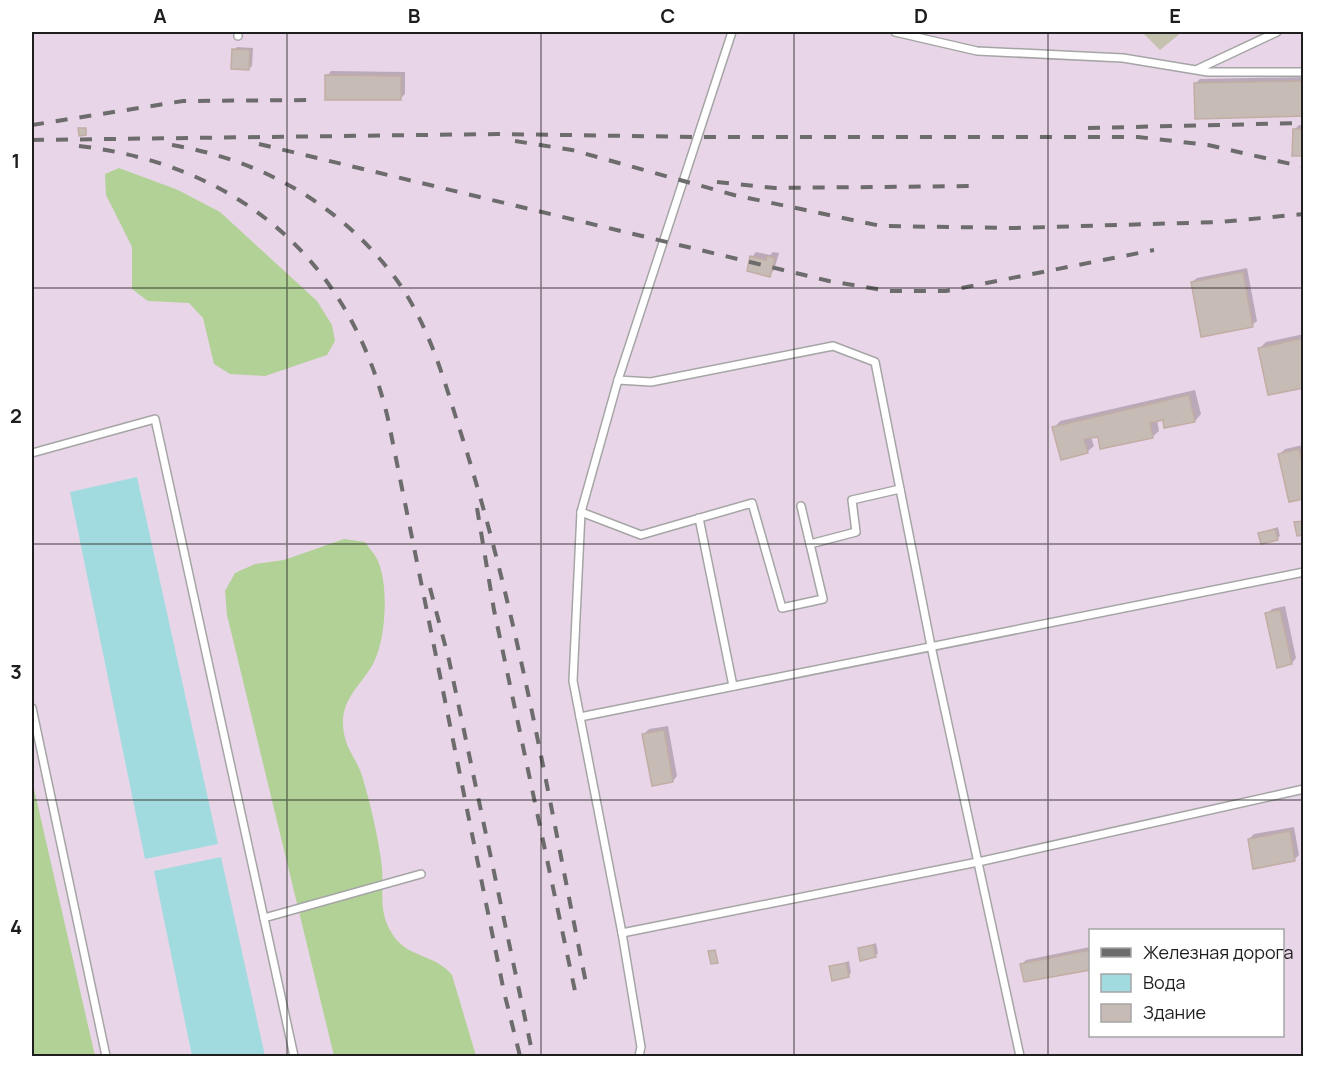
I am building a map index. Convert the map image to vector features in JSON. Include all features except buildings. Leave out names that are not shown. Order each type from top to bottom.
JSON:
[{"type":"lane","points":[[639,1056],[641,1047],[622,933],[573,681],[581,512],[618,380],[732,32]]},
{"type":"lane","points":[[895,32],[977,51],[1123,58],[1191,71],[1304,72]]},
{"type":"lane","points":[[927,40],[929,32]]},
{"type":"lane","points":[[1191,71],[1213,63],[1277,32]]},
{"type":"lane","points":[[618,380],[638,384],[651,382],[833,346],[875,362],[931,646],[1020,1056]]},
{"type":"lane","points":[[32,453],[155,419],[294,1056]]},
{"type":"lane","points":[[810,544],[856,532],[852,500],[900,489]]},
{"type":"lane","points":[[581,512],[641,535],[752,503],[782,608],[823,599],[801,506]]},
{"type":"lane","points":[[699,518],[734,686]]},
{"type":"lane","points":[[580,717],[1304,572]]},
{"type":"lane","points":[[32,708],[106,1056]]},
{"type":"lane","points":[[622,933],[978,862],[1304,789]]},
{"type":"lane","points":[[264,918],[421,874]]},
{"type":"shaded area","points":[[32,32],[1303,32],[1303,1056],[32,1056]]},
{"type":"shaded area","points":[[1142,32],[1182,32],[1160,50]]},
{"type":"green space","points":[[119,168],[178,190],[220,212],[317,301],[332,325],[335,341],[327,355],[265,376],[230,374],[214,364],[203,318],[189,303],[148,301],[132,289],[132,247],[106,195],[105,174]]},
{"type":"green space","points":[[344,539],[365,542],[378,561],[384,584],[381,641],[373,664],[349,699],[343,724],[348,747],[363,779],[374,823],[382,868],[382,904],[386,920],[389,929],[401,944],[439,964],[452,975],[476,1056],[334,1056],[227,615],[225,591],[235,573],[255,564],[284,560]]},
{"type":"green space","points":[[32,780],[95,1056],[32,1056]]},
{"type":"water","points":[[137,477],[218,844],[145,859],[70,492]]},
{"type":"water","points":[[221,857],[265,1056],[192,1056],[154,871]]},
{"type":"railway","points":[[32,125],[183,101],[311,100]]},
{"type":"railway","points":[[1088,128],[1304,123]]},
{"type":"railway","points":[[32,140],[498,134],[698,137],[1138,137],[1208,145],[1304,167]]},
{"type":"railway","points":[[515,141],[572,150],[734,195],[881,226],[1015,228],[1220,222],[1304,214]]},
{"type":"railway","points":[[259,144],[829,281],[889,291],[946,291],[1154,250]]},
{"type":"railway","points":[[172,145],[205,152],[268,174],[325,208],[374,253],[396,279],[419,318],[437,360],[465,446],[502,580],[533,715],[587,988]]},
{"type":"railway","points":[[79,146],[137,157],[190,174],[238,199],[280,230],[316,268],[347,312],[371,363],[388,419],[504,992],[520,1056]]},
{"type":"railway","points":[[717,182],[775,188],[971,186]]},
{"type":"railway","points":[[477,508],[494,610],[575,991]]},
{"type":"railway","points":[[430,588],[449,660],[533,1056]]}]
